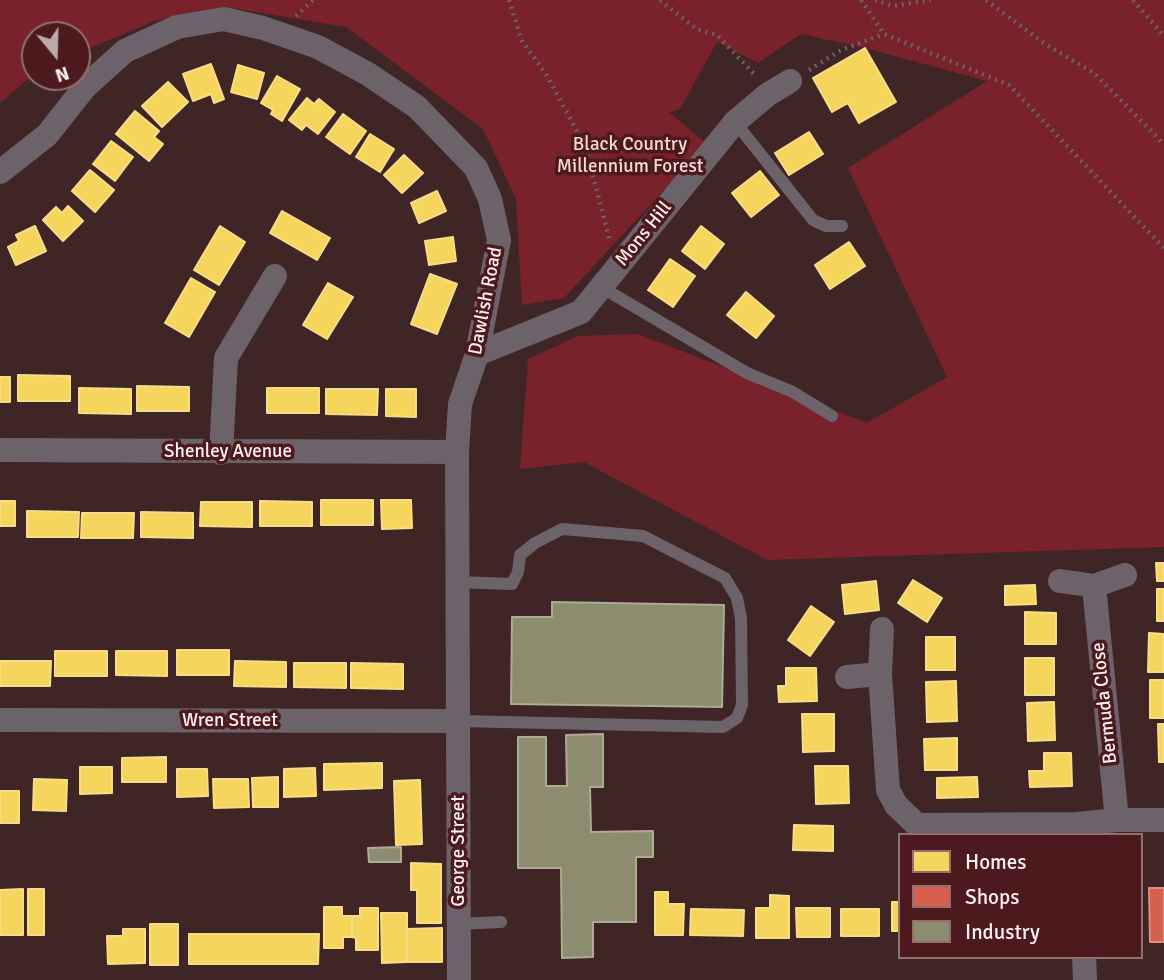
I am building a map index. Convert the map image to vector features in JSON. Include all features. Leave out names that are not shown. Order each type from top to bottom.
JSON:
[{"type":"street","name":"Dawlish Road","points":[[0,172],[47,135],[85,87],[125,51],[177,27],[224,19],[263,28],[318,47],[368,74],[417,107],[476,169],[490,199],[499,240],[477,354],[460,404],[457,452],[459,721]]},
{"type":"street","name":"Mons Hill","points":[[477,354],[581,312],[735,122],[767,95],[790,81]]},
{"type":"street","points":[[222,453],[226,358],[275,276]]},
{"type":"street","name":"Shenley Avenue","points":[[0,450],[457,452]]},
{"type":"street","points":[[1060,581],[1094,586],[1125,575]]},
{"type":"street","name":"Bermuda Close","points":[[1094,586],[1117,820]]},
{"type":"street","points":[[882,629],[880,674],[888,790],[896,805],[917,825],[1078,829],[1117,820],[1164,820]]},
{"type":"street","points":[[847,677],[880,674]]},
{"type":"street","name":"Wren Street","points":[[0,720],[459,721]]},
{"type":"street","name":"George Street","points":[[459,721],[459,980]]},
{"type":"street","points":[[1084,959],[1085,980]]},
{"type":"lane","points":[[735,122],[813,220],[826,226],[842,226]]},
{"type":"lane","points":[[609,277],[747,373],[793,392],[832,416]]},
{"type":"lane","points":[[458,582],[512,584],[519,572],[520,555],[535,543],[562,529],[643,536],[725,578],[737,597],[741,618],[742,705],[737,718],[723,727],[459,721]]},
{"type":"lane","points":[[459,924],[501,922]]},
{"type":"path","points":[[509,0],[522,41],[546,74],[586,148],[609,277]]},
{"type":"path","points":[[660,0],[696,29],[717,34],[753,71],[767,95]]},
{"type":"path","points":[[861,0],[884,34],[1009,85],[1164,248]]},
{"type":"path","points":[[875,0],[892,6],[931,0]]},
{"type":"path","points":[[986,0],[1045,44],[1094,74],[1164,144]]},
{"type":"path","points":[[1133,0],[1164,36]]},
{"type":"path","points":[[790,81],[841,50],[884,34]]},
{"type":"green space","name":"Black Country Millennium Forest","points":[[0,0],[1164,0],[1164,547],[767,560],[584,462],[520,469],[528,359],[578,336],[638,334],[867,423],[947,377],[848,168],[987,81],[865,48],[801,34],[758,63],[717,42],[680,109],[669,112],[707,144],[564,298],[522,305],[516,199],[483,129],[346,27],[226,7],[155,21],[91,47],[91,21],[21,21],[21,85],[0,103]]},
{"type":"building: Homes","points":[[865,48],[896,102],[859,123],[848,103],[832,112],[813,78]]},
{"type":"building: Homes","points":[[211,64],[224,99],[214,103],[211,94],[193,101],[183,74]]},
{"type":"building: Homes","points":[[238,65],[264,73],[257,99],[231,92]]},
{"type":"building: Homes","points":[[277,76],[300,89],[282,121],[271,114],[273,110],[261,103]]},
{"type":"building: Homes","points":[[168,82],[188,102],[162,127],[142,106]]},
{"type":"building: Homes","points":[[307,98],[314,104],[319,99],[335,112],[318,134],[306,125],[302,130],[289,120]]},
{"type":"building: Homes","points":[[135,111],[159,131],[154,137],[163,144],[149,161],[116,134]]},
{"type":"building: Homes","points":[[343,114],[366,131],[350,154],[326,137]]},
{"type":"building: Homes","points":[[809,132],[823,154],[789,175],[775,153]]},
{"type":"building: Homes","points":[[370,134],[394,149],[380,172],[356,157]]},
{"type":"building: Homes","points":[[111,141],[133,157],[115,181],[93,164]]},
{"type":"building: Homes","points":[[404,155],[423,173],[402,193],[384,175]]},
{"type":"building: Homes","points":[[90,170],[114,190],[95,212],[72,191]]},
{"type":"building: Homes","points":[[760,171],[779,195],[751,217],[732,193]]},
{"type":"building: Homes","points":[[437,191],[446,211],[419,223],[411,203]]},
{"type":"building: Homes","points":[[68,206],[83,221],[63,241],[43,220],[56,207],[62,213]]},
{"type":"building: Homes","points":[[282,211],[330,238],[317,260],[270,233]]},
{"type":"building: Homes","points":[[35,226],[46,251],[16,265],[8,247],[19,241],[16,235]]},
{"type":"building: Homes","points":[[220,226],[245,242],[219,285],[194,270]]},
{"type":"building: Homes","points":[[701,226],[724,244],[705,269],[682,251]]},
{"type":"building: Homes","points":[[453,237],[456,261],[429,265],[425,241]]},
{"type":"building: Homes","points":[[849,242],[865,266],[830,289],[815,265]]},
{"type":"building: Homes","points":[[670,259],[695,276],[673,307],[648,290]]},
{"type":"building: Homes","points":[[430,274],[457,284],[437,334],[411,324]]},
{"type":"building: Homes","points":[[191,278],[215,292],[189,337],[165,323]]},
{"type":"building: Homes","points":[[328,283],[353,297],[327,339],[303,325]]},
{"type":"building: Homes","points":[[746,292],[774,316],[756,338],[727,315]]},
{"type":"building: Homes","points":[[18,375],[70,376],[70,401],[18,401]]},
{"type":"building: Homes","points":[[0,377],[10,377],[10,402],[0,402]]},
{"type":"building: Homes","points":[[137,386],[189,387],[189,411],[137,411]]},
{"type":"building: Homes","points":[[79,388],[131,389],[131,414],[79,413]]},
{"type":"building: Homes","points":[[267,388],[319,388],[319,413],[267,413]]},
{"type":"building: Homes","points":[[326,389],[378,389],[377,415],[326,414]]},
{"type":"building: Homes","points":[[386,389],[416,389],[416,417],[386,416]]},
{"type":"building: Homes","points":[[321,500],[373,500],[373,525],[321,525]]},
{"type":"building: Homes","points":[[381,500],[411,500],[412,528],[382,529]]},
{"type":"building: Homes","points":[[0,501],[15,501],[15,526],[0,526]]},
{"type":"building: Homes","points":[[260,501],[312,502],[312,526],[260,526]]},
{"type":"building: Homes","points":[[201,502],[252,502],[252,527],[200,526]]},
{"type":"building: Homes","points":[[27,511],[79,512],[78,537],[27,537]]},
{"type":"building: Homes","points":[[141,512],[193,513],[193,538],[141,537]]},
{"type":"building: Homes","points":[[82,513],[134,513],[133,538],[81,538]]},
{"type":"building: Homes","points":[[1156,563],[1164,563],[1164,581],[1157,581]]},
{"type":"building: Homes","points":[[913,580],[942,598],[927,622],[898,603]]},
{"type":"building: Homes","points":[[876,581],[879,610],[845,614],[842,585]]},
{"type":"building: Homes","points":[[1035,585],[1036,604],[1005,605],[1005,586]]},
{"type":"building: Homes","points":[[1157,589],[1164,589],[1164,621],[1157,621]]},
{"type":"building: Homes","points":[[811,606],[834,622],[810,656],[788,640]]},
{"type":"building: Homes","points":[[1025,612],[1056,613],[1056,644],[1025,644]]},
{"type":"building: Homes","points":[[1149,633],[1164,634],[1164,672],[1148,672]]},
{"type":"building: Homes","points":[[926,637],[955,637],[955,670],[926,670]]},
{"type":"building: Homes","points":[[177,650],[229,650],[229,675],[177,675]]},
{"type":"building: Homes","points":[[55,651],[107,651],[107,676],[55,676]]},
{"type":"building: Homes","points":[[116,651],[167,651],[167,676],[116,675]]},
{"type":"building: Homes","points":[[1025,658],[1054,658],[1054,695],[1025,695]]},
{"type":"building: Homes","points":[[0,661],[51,661],[50,686],[0,686]]},
{"type":"building: Homes","points":[[235,661],[286,662],[286,687],[234,686]]},
{"type":"building: Homes","points":[[294,663],[346,663],[346,688],[294,687]]},
{"type":"building: Homes","points":[[351,663],[403,664],[403,689],[351,688]]},
{"type":"building: Homes","points":[[786,668],[816,668],[817,701],[779,702],[778,686],[786,686]]},
{"type":"building: Homes","points":[[1150,680],[1164,680],[1164,718],[1150,718]]},
{"type":"building: Homes","points":[[956,681],[957,721],[927,722],[926,682]]},
{"type":"building: Homes","points":[[1054,702],[1055,740],[1028,741],[1027,703]]},
{"type":"building: Homes","points":[[802,714],[834,714],[834,751],[803,752]]},
{"type":"building: Homes","points":[[1158,724],[1164,724],[1164,762],[1159,762]]},
{"type":"building: Homes","points":[[957,738],[957,770],[925,770],[924,739]]},
{"type":"building: Homes","points":[[1044,753],[1071,753],[1072,786],[1030,787],[1029,771],[1044,771]]},
{"type":"building: Homes","points":[[166,757],[166,782],[122,782],[122,758]]},
{"type":"building: Homes","points":[[382,763],[382,788],[324,790],[324,764]]},
{"type":"building: Homes","points":[[815,766],[848,766],[849,803],[816,804]]},
{"type":"building: Homes","points":[[80,767],[112,767],[112,793],[80,794]]},
{"type":"building: Homes","points":[[315,768],[316,796],[284,797],[284,769]]},
{"type":"building: Homes","points":[[177,769],[207,769],[208,796],[177,797]]},
{"type":"building: Homes","points":[[278,777],[278,807],[253,807],[252,778]]},
{"type":"building: Homes","points":[[977,777],[978,797],[937,798],[937,778]]},
{"type":"building: Homes","points":[[34,779],[67,780],[66,811],[33,810]]},
{"type":"building: Homes","points":[[213,779],[248,779],[249,807],[214,808]]},
{"type":"building: Homes","points":[[420,780],[422,844],[396,845],[394,781]]},
{"type":"building: Homes","points":[[0,791],[19,791],[19,823],[0,823]]},
{"type":"building: Homes","points":[[794,825],[833,826],[833,851],[793,850]]},
{"type":"building: Homes","points":[[411,863],[441,864],[441,923],[417,923],[417,890],[411,890]]},
{"type":"building: Homes","points":[[23,889],[23,935],[0,935],[0,890]]},
{"type":"building: Homes","points":[[28,889],[44,889],[44,935],[28,935]]},
{"type":"building: Homes","points":[[655,892],[668,892],[668,904],[684,904],[683,935],[655,935]]},
{"type":"building: Homes","points":[[770,895],[789,896],[789,938],[756,938],[756,908],[770,908]]},
{"type":"building: Homes","points":[[892,902],[898,902],[898,931],[892,931]]},
{"type":"building: Homes","points":[[324,907],[342,907],[342,916],[352,916],[352,937],[343,937],[343,948],[324,948]]},
{"type":"building: Homes","points":[[360,908],[378,908],[378,950],[356,950],[356,938],[352,937],[352,916],[360,916]]},
{"type":"building: Homes","points":[[796,908],[830,908],[830,937],[797,937]]},
{"type":"building: Homes","points":[[691,909],[744,910],[743,936],[690,935]]},
{"type":"building: Homes","points":[[841,909],[879,909],[879,936],[841,936]]},
{"type":"building: Homes","points":[[381,913],[407,913],[407,962],[382,963]]},
{"type":"building: Homes","points":[[150,924],[178,924],[178,965],[150,965]]},
{"type":"building: Homes","points":[[442,928],[442,962],[407,962],[407,929]]},
{"type":"building: Homes","points":[[123,929],[145,929],[145,963],[108,964],[107,936],[123,936]]},
{"type":"building: Homes","points":[[189,934],[319,934],[318,964],[189,964]]},
{"type":"building: Shops","points":[[1149,888],[1164,888],[1164,942],[1150,942]]},
{"type":"building: Industry","points":[[552,602],[724,605],[722,707],[511,704],[512,617],[552,617]]},
{"type":"building: Industry","points":[[603,734],[603,787],[590,787],[591,832],[653,831],[653,857],[636,857],[636,922],[593,922],[593,957],[562,958],[561,868],[518,868],[518,737],[546,737],[546,786],[567,786],[566,735]]},
{"type":"building: Industry","points":[[401,847],[401,862],[369,862],[368,848]]}]
